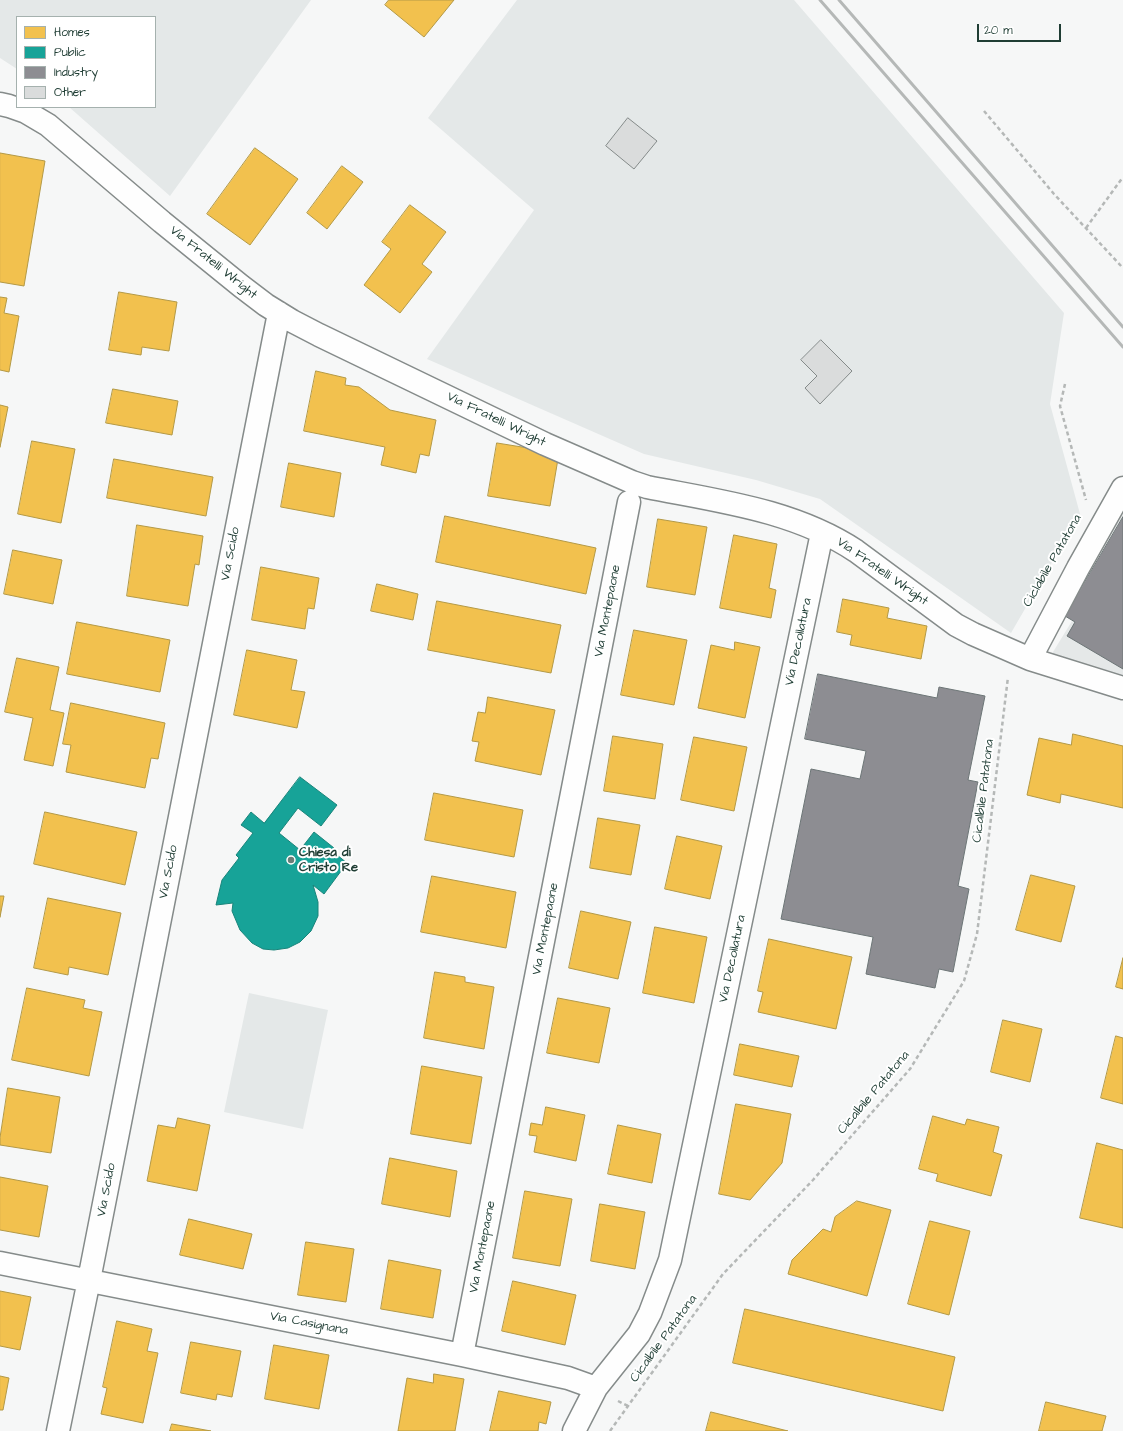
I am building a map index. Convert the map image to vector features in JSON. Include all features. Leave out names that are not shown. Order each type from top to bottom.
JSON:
[{"type":"street","name":"Via Fratelli Wright","points":[[0,104],[22,110],[48,125],[254,296],[279,313],[319,336],[545,444],[632,482],[647,487],[778,515],[807,526],[843,542],[956,625],[973,634],[1022,656],[1123,688]]},
{"type":"street","name":"Via Scido","points":[[58,1431],[279,313]]},
{"type":"street","points":[[1022,656],[1078,568],[1123,488]]},
{"type":"street","name":"Via Montepaone","points":[[462,1355],[629,502]]},
{"type":"street","name":"Via Decollatura","points":[[574,1431],[602,1379],[638,1334],[650,1313],[670,1260],[822,533]]},
{"type":"street","name":"Via Casignana","points":[[0,1263],[462,1355],[568,1378],[602,1379]]},
{"type":"path","points":[[984,111],[1054,194],[1123,268]]},
{"type":"path","points":[[1086,228],[1123,177]]},
{"type":"path","name":"Ciclabile Patatona","points":[[1065,384],[1060,406],[1087,501]]},
{"type":"path","name":"Cicalbile Patatona","points":[[610,1431],[723,1274],[813,1180],[910,1069],[964,981],[977,934],[1008,676],[1022,656]]},
{"type":"shaded area","points":[[0,0],[311,0],[170,196],[70,108],[156,108],[156,16],[16,16],[16,68],[0,58]]},
{"type":"shaded area","points":[[517,0],[794,0],[1064,313],[1050,404],[1080,514],[1011,633],[820,499],[756,480],[644,454],[427,359],[534,210],[428,118]]},
{"type":"shaded area","points":[[1123,513],[1123,682],[1050,657],[1075,616],[1069,612]]},
{"type":"shaded area","points":[[249,993],[328,1010],[303,1129],[224,1112]]},
{"type":"building: Homes","points":[[389,0],[454,0],[424,37],[385,5]]},
{"type":"building: Homes","points":[[255,148],[298,179],[250,245],[207,214]]},
{"type":"building: Homes","points":[[0,153],[45,161],[24,286],[0,282]]},
{"type":"building: Homes","points":[[342,166],[363,182],[327,229],[307,213]]},
{"type":"building: Homes","points":[[410,205],[446,232],[422,264],[432,272],[400,313],[364,285],[391,249],[382,242]]},
{"type":"building: Homes","points":[[119,292],[177,302],[169,351],[142,347],[141,355],[109,350]]},
{"type":"building: Homes","points":[[0,297],[7,298],[4,313],[19,316],[9,372],[0,370]]},
{"type":"building: Homes","points":[[316,371],[346,378],[345,385],[359,387],[390,410],[436,420],[429,456],[420,454],[416,473],[381,465],[385,447],[304,431]]},
{"type":"building: Homes","points":[[113,389],[178,401],[172,435],[106,423]]},
{"type":"building: Homes","points":[[0,405],[8,407],[0,447]]},
{"type":"building: Homes","points":[[32,441],[75,449],[61,523],[18,514]]},
{"type":"building: Homes","points":[[497,443],[559,453],[550,506],[488,496]]},
{"type":"building: Homes","points":[[114,459],[213,477],[206,516],[107,498]]},
{"type":"building: Homes","points":[[289,463],[341,473],[334,517],[281,507]]},
{"type":"building: Homes","points":[[445,516],[596,548],[586,594],[436,562]]},
{"type":"building: Homes","points":[[658,519],[707,527],[695,595],[647,587]]},
{"type":"building: Homes","points":[[137,525],[203,536],[199,565],[195,564],[188,606],[127,596]]},
{"type":"building: Homes","points":[[734,535],[777,544],[769,588],[776,590],[771,618],[720,608]]},
{"type":"building: Homes","points":[[13,550],[62,560],[53,604],[4,594]]},
{"type":"building: Homes","points":[[261,567],[319,578],[314,609],[308,608],[305,629],[252,620]]},
{"type":"building: Homes","points":[[377,584],[418,594],[413,620],[371,611]]},
{"type":"building: Homes","points":[[843,599],[889,608],[887,618],[927,626],[921,659],[850,645],[852,635],[837,632]]},
{"type":"building: Homes","points":[[437,601],[561,625],[551,673],[428,650]]},
{"type":"building: Homes","points":[[77,622],[170,640],[160,692],[67,674]]},
{"type":"building: Homes","points":[[634,630],[687,640],[674,705],[621,695]]},
{"type":"building: Homes","points":[[735,642],[760,647],[745,718],[698,708],[711,645],[734,650]]},
{"type":"building: Homes","points":[[247,650],[297,660],[291,690],[305,692],[297,728],[234,715]]},
{"type":"building: Homes","points":[[17,658],[59,667],[50,710],[64,713],[53,766],[24,760],[33,718],[5,712]]},
{"type":"building: Homes","points":[[488,697],[555,710],[541,775],[475,761],[479,742],[472,741],[478,712],[485,713]]},
{"type":"building: Homes","points":[[71,703],[165,723],[158,759],[151,758],[145,788],[66,772],[71,745],[63,744]]},
{"type":"building: Homes","points":[[1073,734],[1123,746],[1123,808],[1061,794],[1060,803],[1027,795],[1039,738],[1071,745]]},
{"type":"building: Homes","points":[[613,736],[663,744],[655,799],[604,791]]},
{"type":"building: Homes","points":[[694,737],[747,747],[734,811],[681,800]]},
{"type":"building: Homes","points":[[434,793],[523,810],[514,857],[425,840]]},
{"type":"building: Homes","points":[[45,812],[137,832],[125,885],[34,864]]},
{"type":"building: Homes","points":[[598,818],[640,825],[631,875],[590,868]]},
{"type":"building: Homes","points":[[677,836],[722,846],[710,899],[665,889]]},
{"type":"building: Homes","points":[[1031,875],[1075,886],[1061,942],[1016,930]]},
{"type":"building: Homes","points":[[432,876],[516,892],[506,948],[421,932]]},
{"type":"building: Homes","points":[[0,896],[4,896],[0,917]]},
{"type":"building: Homes","points":[[48,898],[121,913],[108,975],[69,967],[68,975],[34,968]]},
{"type":"building: Homes","points":[[581,911],[631,922],[618,979],[569,968]]},
{"type":"building: Homes","points":[[655,927],[707,937],[694,1003],[643,993]]},
{"type":"building: Homes","points":[[769,939],[852,957],[836,1029],[758,1012],[763,992],[758,991]]},
{"type":"building: Homes","points":[[1123,958],[1123,989],[1116,987]]},
{"type":"building: Homes","points":[[435,972],[465,977],[465,982],[494,987],[484,1049],[424,1038]]},
{"type":"building: Homes","points":[[27,988],[85,1000],[83,1008],[102,1012],[89,1076],[12,1060]]},
{"type":"building: Homes","points":[[558,998],[610,1008],[599,1063],[547,1053]]},
{"type":"building: Homes","points":[[1003,1020],[1042,1029],[1030,1082],[991,1072]]},
{"type":"building: Homes","points":[[1116,1036],[1123,1038],[1123,1104],[1101,1098]]},
{"type":"building: Homes","points":[[740,1044],[799,1056],[792,1087],[734,1075]]},
{"type":"building: Homes","points":[[422,1066],[482,1077],[471,1144],[411,1134]]},
{"type":"building: Homes","points":[[8,1088],[60,1097],[51,1153],[0,1145]]},
{"type":"building: Homes","points":[[736,1104],[791,1114],[782,1163],[750,1200],[719,1194]]},
{"type":"building: Homes","points":[[546,1107],[585,1115],[576,1161],[534,1152],[537,1136],[529,1135],[531,1123],[542,1125]]},
{"type":"building: Homes","points":[[933,1116],[965,1125],[967,1119],[999,1127],[993,1152],[1002,1155],[991,1196],[936,1181],[938,1174],[919,1169]]},
{"type":"building: Homes","points":[[178,1118],[210,1125],[197,1191],[147,1181],[158,1125],[175,1128]]},
{"type":"building: Homes","points":[[618,1125],[661,1134],[652,1183],[608,1174]]},
{"type":"building: Homes","points":[[1097,1143],[1123,1150],[1123,1228],[1080,1218]]},
{"type":"building: Homes","points":[[390,1158],[457,1171],[450,1217],[382,1204]]},
{"type":"building: Homes","points":[[0,1177],[48,1186],[39,1237],[0,1230]]},
{"type":"building: Homes","points":[[525,1191],[572,1199],[560,1266],[513,1258]]},
{"type":"building: Homes","points":[[857,1201],[891,1210],[867,1296],[788,1274],[792,1260],[823,1229],[831,1232],[835,1217]]},
{"type":"building: Homes","points":[[600,1204],[645,1212],[635,1269],[591,1261]]},
{"type":"building: Homes","points":[[189,1219],[252,1234],[243,1269],[180,1255]]},
{"type":"building: Homes","points":[[930,1221],[970,1231],[949,1315],[908,1304]]},
{"type":"building: Homes","points":[[306,1242],[354,1249],[346,1302],[298,1295]]},
{"type":"building: Homes","points":[[389,1260],[441,1270],[433,1318],[381,1309]]},
{"type":"building: Homes","points":[[513,1281],[576,1295],[565,1345],[502,1331]]},
{"type":"building: Homes","points":[[0,1291],[31,1297],[20,1350],[0,1346]]},
{"type":"building: Homes","points":[[745,1309],[955,1357],[943,1411],[733,1363]]},
{"type":"building: Homes","points":[[117,1321],[152,1329],[147,1351],[158,1353],[143,1423],[101,1414],[107,1388],[103,1387]]},
{"type":"building: Homes","points":[[191,1342],[241,1351],[232,1397],[217,1394],[216,1400],[181,1393]]},
{"type":"building: Homes","points":[[274,1345],[329,1355],[319,1409],[265,1399]]},
{"type":"building: Homes","points":[[434,1374],[464,1379],[455,1431],[398,1431],[407,1378],[433,1383]]},
{"type":"building: Homes","points":[[0,1376],[9,1378],[3,1410],[0,1410]]},
{"type":"building: Homes","points":[[499,1391],[551,1402],[546,1424],[539,1422],[538,1431],[490,1431]]},
{"type":"building: Homes","points":[[1046,1402],[1106,1416],[1102,1431],[1039,1431]]},
{"type":"building: Homes","points":[[711,1412],[788,1431],[706,1431]]},
{"type":"building: Homes","points":[[172,1424],[211,1431],[170,1431]]},
{"type":"building: Public","name":"Chiesa di Cristo Re","points":[[300,777],[337,805],[321,826],[298,808],[279,833],[300,850],[314,832],[334,848],[332,851],[347,863],[324,894],[313,885],[318,902],[318,916],[311,931],[300,942],[288,948],[274,950],[263,949],[252,943],[240,930],[232,911],[233,903],[216,905],[222,880],[239,858],[236,855],[253,833],[241,825],[251,812],[264,823]]},
{"type":"building: Industry","points":[[1123,517],[1123,669],[1067,636],[1075,622],[1065,616]]},
{"type":"building: Industry","points":[[818,674],[937,698],[939,687],[985,696],[968,780],[978,782],[958,886],[969,889],[953,972],[939,969],[935,988],[866,974],[873,937],[781,919],[811,769],[860,779],[866,751],[805,739]]},
{"type":"building: Other","points":[[628,118],[657,141],[634,169],[606,146]]},
{"type":"building: Other","points":[[821,340],[852,371],[820,404],[805,388],[817,376],[801,360]]},
{"type":"railway","points":[[820,0],[1123,347]]},
{"type":"railway","points":[[839,0],[1123,327]]},
{"type":"place","name":"Chiesa di Cristo Re","points":[[291,860]]}]
